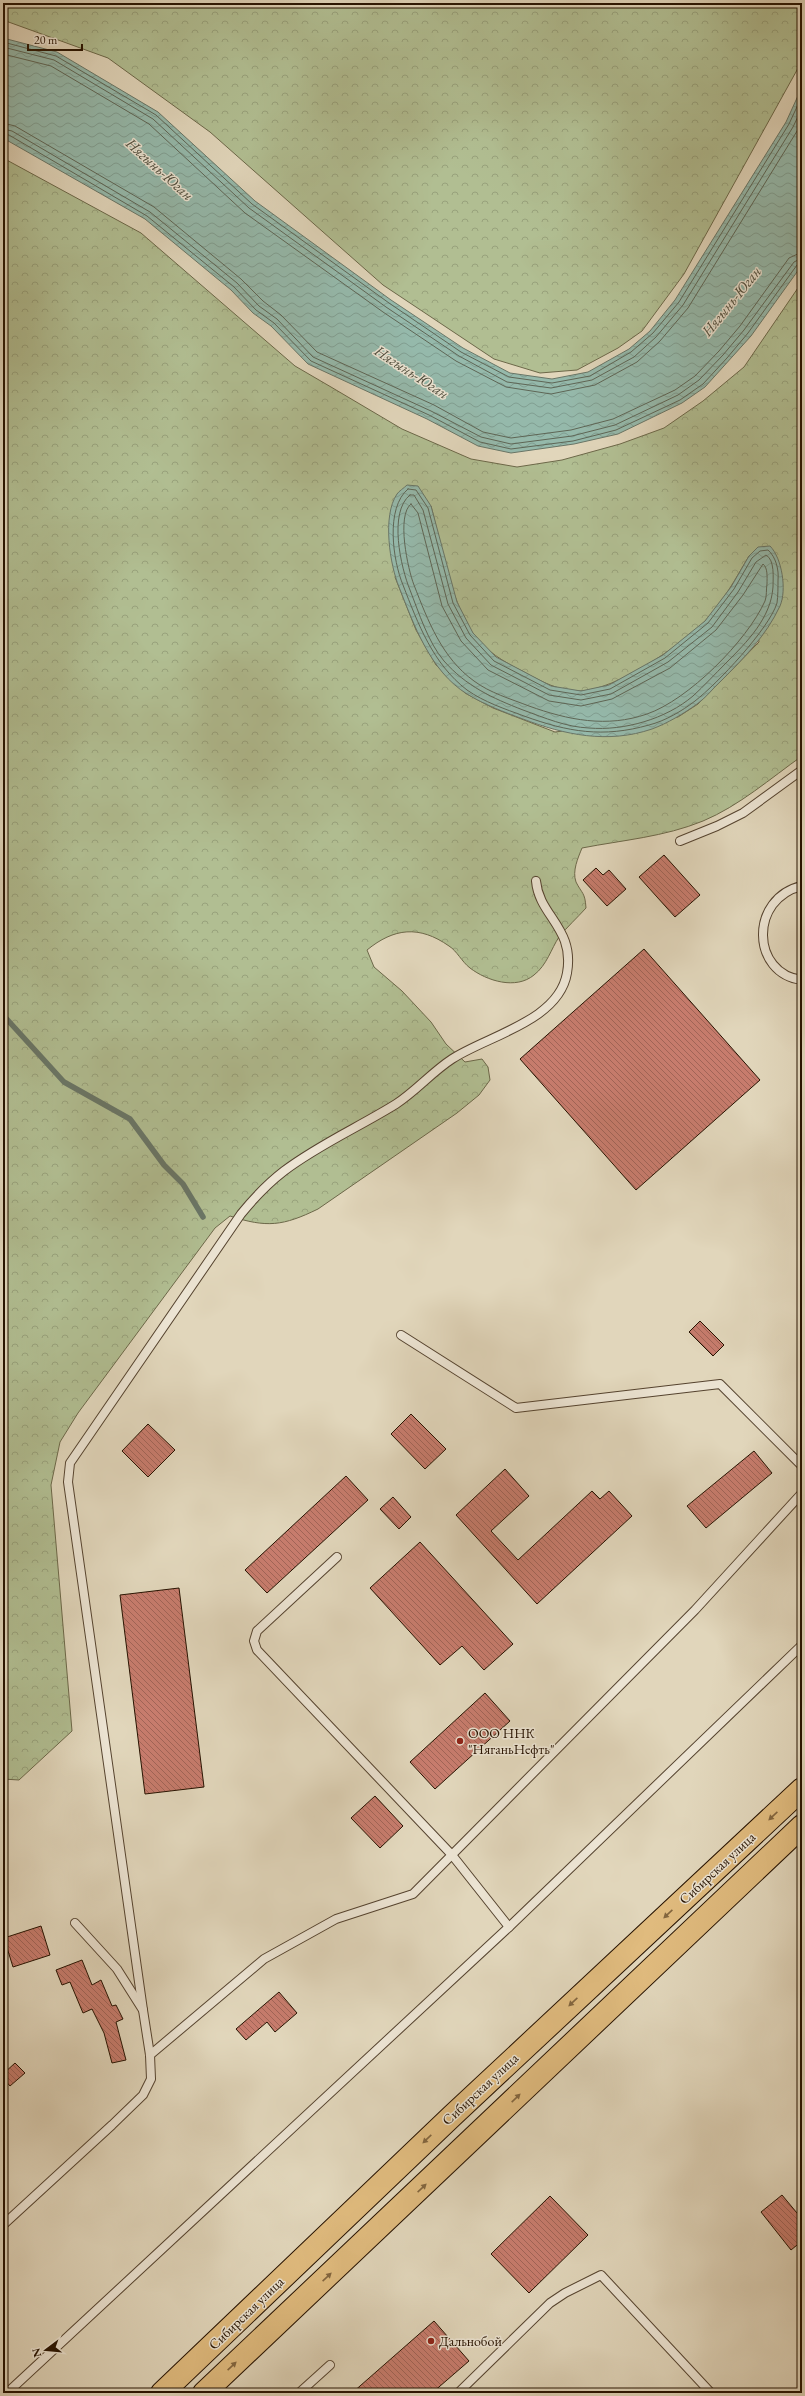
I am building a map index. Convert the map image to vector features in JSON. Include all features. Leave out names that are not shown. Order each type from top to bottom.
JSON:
[{"type":"main road","name":"Сибирская улица","points":[[162,2393],[452,2116],[802,1789]]},
{"type":"main road","name":"Сибирская улица","points":[[204,2393],[802,1826]]},
{"type":"main road","points":[[452,2116],[472,2140]]},
{"type":"lane","points":[[680,840],[717,826],[743,813],[802,770]]},
{"type":"lane","points":[[3,2225],[143,2095],[151,2079],[150,2055],[68,1482],[70,1463],[240,1214],[262,1189],[285,1170],[397,1104],[452,1059],[513,1029],[553,1001],[564,985],[567,972],[568,953],[566,941],[541,898],[536,881]]},
{"type":"lane","points":[[802,886],[791,889],[777,898],[767,911],[762,928],[764,944],[770,960],[782,972],[802,980]]},
{"type":"lane","points":[[402,1336],[516,1408],[720,1384],[802,1466]]},
{"type":"lane","points":[[150,2055],[264,1959],[336,1919],[413,1894],[695,1610],[802,1493]]},
{"type":"lane","points":[[337,1557],[257,1631],[254,1641],[257,1650],[452,1855],[509,1927]]},
{"type":"lane","points":[[7,2393],[509,1927],[802,1645]]},
{"type":"lane","points":[[75,1923],[117,1969],[143,2010]]},
{"type":"lane","points":[[461,2392],[550,2303],[565,2293],[601,2275],[711,2393]]},
{"type":"lane","points":[[299,2393],[330,2365]]},
{"type":"green space","points":[[3,3],[802,3],[802,61],[684,274],[642,331],[618,348],[577,370],[540,373],[494,359],[383,285],[210,132],[108,58],[3,20]]},
{"type":"green space","points":[[3,158],[141,233],[295,366],[402,429],[471,459],[517,467],[562,460],[620,444],[664,428],[703,401],[744,367],[802,282],[802,756],[742,800],[703,821],[673,831],[643,838],[582,848],[576,865],[575,878],[584,896],[586,908],[559,937],[542,967],[527,980],[510,983],[485,977],[467,966],[449,946],[438,939],[417,932],[407,932],[387,937],[367,950],[374,967],[402,991],[431,1022],[446,1044],[465,1062],[482,1059],[488,1067],[490,1080],[479,1095],[457,1113],[318,1209],[285,1222],[265,1224],[230,1216],[215,1228],[78,1413],[60,1442],[51,1485],[72,1731],[19,1780],[3,1779]],"holes":[[[431,506],[447,571],[457,603],[472,632],[483,645],[502,660],[551,685],[572,691],[595,689],[629,675],[664,654],[694,631],[712,614],[729,590],[749,556],[759,642],[698,704],[678,717],[555,732],[493,708],[465,693],[436,665],[416,630],[395,577]]]},
{"type":"water","name":"Нягынь-Юган","points":[[3,38],[57,52],[158,112],[255,201],[391,300],[463,348],[510,373],[552,379],[588,372],[629,349],[650,331],[675,300],[786,122],[802,87],[802,265],[751,336],[705,387],[682,403],[618,434],[574,444],[511,453],[478,446],[427,419],[308,364],[271,326],[253,313],[231,290],[145,219],[3,138]]},
{"type":"water","points":[[407,485],[418,486],[431,506],[457,602],[473,633],[496,657],[551,686],[581,691],[609,685],[663,655],[705,621],[731,587],[749,556],[758,547],[770,546],[778,558],[783,583],[780,606],[761,637],[738,664],[700,702],[664,724],[636,734],[603,737],[571,733],[539,725],[481,702],[467,694],[443,673],[425,646],[417,631],[399,587],[390,554],[389,527],[392,503],[398,493]]},
{"type":"building","points":[[664,855],[700,895],[675,917],[639,877]]},
{"type":"building","points":[[596,868],[603,875],[609,870],[626,889],[607,906],[583,880]]},
{"type":"building","points":[[644,949],[760,1080],[636,1190],[520,1059]]},
{"type":"building","points":[[700,1321],[724,1345],[713,1356],[689,1332]]},
{"type":"building","points":[[411,1414],[446,1449],[425,1469],[391,1434]]},
{"type":"building","points":[[148,1424],[175,1450],[148,1477],[122,1451]]},
{"type":"building","points":[[754,1451],[772,1473],[706,1528],[687,1506]]},
{"type":"building","points":[[505,1469],[529,1496],[491,1531],[518,1560],[592,1491],[600,1499],[609,1491],[632,1516],[537,1604],[456,1515]]},
{"type":"building","points":[[346,1476],[368,1500],[267,1593],[245,1570]]},
{"type":"building","points":[[393,1497],[411,1517],[399,1529],[380,1509]]},
{"type":"building","points":[[420,1542],[513,1644],[484,1670],[462,1646],[440,1665],[370,1588]]},
{"type":"building","points":[[179,1588],[204,1787],[145,1794],[120,1595]]},
{"type":"building","name":"ООО ННК \"НяганьНефть\"","points":[[485,1693],[510,1721],[435,1789],[410,1762]]},
{"type":"building","points":[[375,1796],[403,1826],[380,1848],[351,1818]]},
{"type":"building","points":[[41,1926],[50,1955],[13,1967],[4,1938]]},
{"type":"building","points":[[82,1960],[92,1985],[101,1980],[112,2006],[116,2005],[123,2019],[116,2022],[126,2060],[112,2063],[104,2033],[92,2009],[83,2013],[70,1982],[62,1985],[56,1970]]},
{"type":"building","points":[[279,1992],[297,2013],[275,2032],[267,2022],[246,2040],[236,2029]]},
{"type":"building","points":[[15,2063],[25,2073],[10,2086],[3,2078],[3,2074]]},
{"type":"building","points":[[782,2195],[802,2219],[802,2241],[791,2250],[761,2212]]},
{"type":"building","points":[[550,2196],[588,2235],[529,2293],[491,2254]]},
{"type":"building","name":"Дальнобой","points":[[434,2321],[469,2361],[432,2393],[352,2393]]},
{"type":"waterway","points":[[3,1015],[64,1082],[130,1119],[164,1165],[183,1184],[203,1217]]},
{"type":"place","name":"ООО ННК \"НяганьНефть\"","points":[[460,1741]]},
{"type":"place","name":"Дальнобой","points":[[431,2341]]}]
